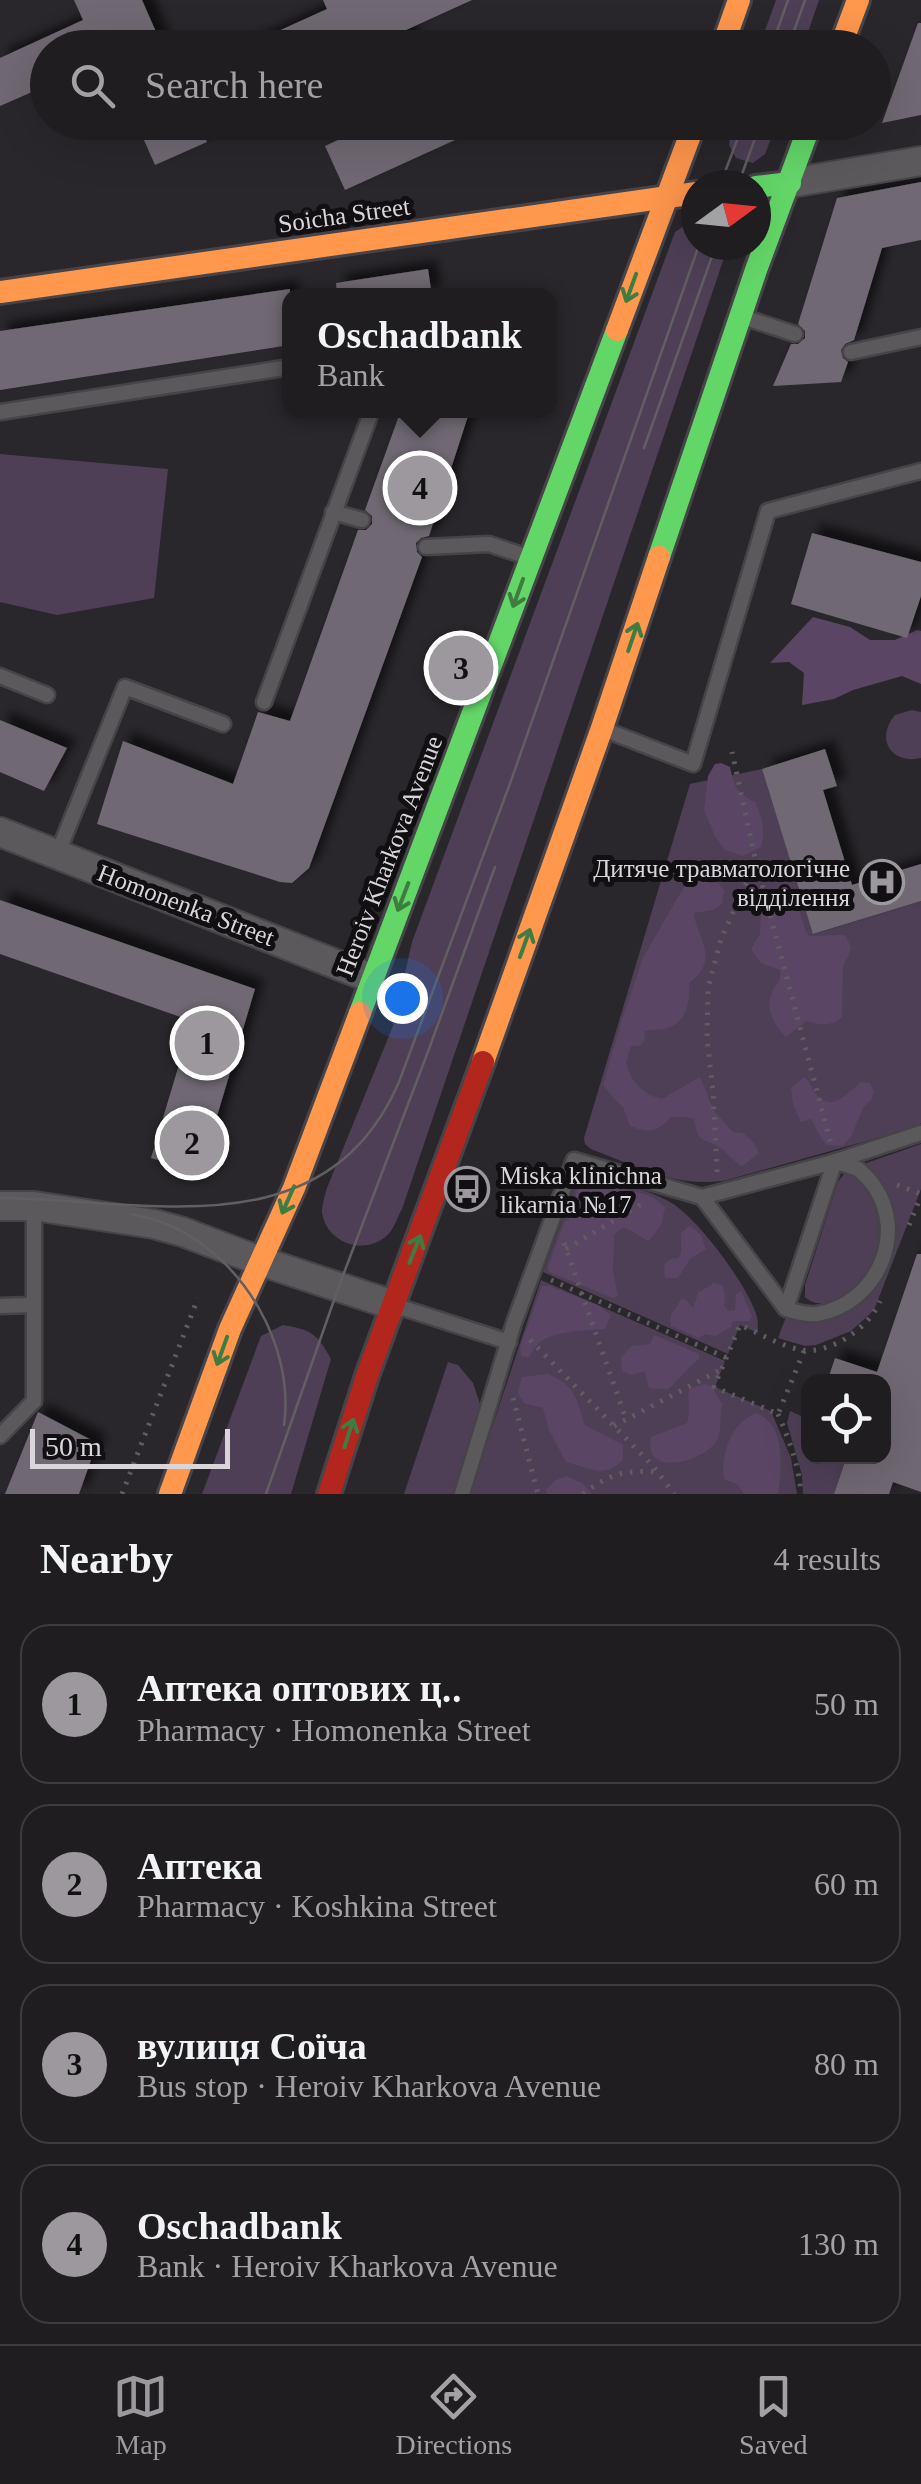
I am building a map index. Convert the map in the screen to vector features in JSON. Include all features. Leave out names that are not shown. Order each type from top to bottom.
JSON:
[{"type":"main road","points":[[728,30],[739,0]]},
{"type":"main road","points":[[847,30],[858,0]]},
{"type":"main road","name":"Heroiv Kharkova Avenue","points":[[170,1494],[230,1329],[294,1188],[688,140]]},
{"type":"main road","points":[[330,1494],[393,1305],[602,728],[740,316],[805,140]]},
{"type":"main road","points":[[771,185],[790,183]]},
{"type":"main road","name":"Soicha Street","points":[[0,292],[681,195]]},
{"type":"street","points":[[790,183],[921,160]]},
{"type":"street","name":"Homonenka Street","points":[[0,832],[371,978]]},
{"type":"street","points":[[0,1206],[34,1206],[154,1224],[393,1305]]},
{"type":"lane","points":[[740,316],[795,334]]},
{"type":"lane","points":[[851,352],[921,336]]},
{"type":"lane","points":[[0,412],[282,368]]},
{"type":"lane","points":[[264,702],[369,418]]},
{"type":"lane","points":[[602,728],[693,764],[768,511],[921,471]]},
{"type":"lane","points":[[333,512],[362,520]]},
{"type":"lane","points":[[426,547],[489,544],[531,558]]},
{"type":"lane","points":[[0,676],[47,695]]},
{"type":"lane","points":[[57,855],[125,687],[223,724]]},
{"type":"lane","points":[[462,1494],[514,1323],[574,1160],[702,1197],[836,1161],[921,1133]]},
{"type":"lane","points":[[786,1309],[836,1161]]},
{"type":"lane","points":[[702,1197],[786,1309],[817,1314],[858,1295],[874,1278],[886,1254],[890,1230],[884,1200],[870,1180],[857,1169],[836,1161]]},
{"type":"lane","points":[[0,1436],[34,1402],[34,1206]]},
{"type":"lane","points":[[0,1306],[32,1305]]},
{"type":"lane","points":[[393,1305],[509,1342]]},
{"type":"path","points":[[732,752],[756,862],[836,1161]]},
{"type":"path","points":[[718,1193],[706,1038],[708,988],[721,939],[756,862]]},
{"type":"path","points":[[566,1249],[669,1188]]},
{"type":"path","points":[[554,1215],[626,1419]]},
{"type":"path","points":[[533,1272],[727,1358]]},
{"type":"path","points":[[122,1494],[198,1298]]},
{"type":"path","points":[[514,1323],[674,1494]]},
{"type":"path","points":[[776,1340],[740,1325],[714,1387],[778,1414],[800,1475],[800,1494]]},
{"type":"path","points":[[778,1414],[804,1351]]},
{"type":"path","points":[[503,1361],[538,1494]]},
{"type":"path","points":[[614,1426],[722,1369]]},
{"type":"path","points":[[583,1494],[602,1479],[624,1472],[657,1472]]},
{"type":"shaded area","points":[[776,0],[819,0],[809,30],[765,30]]},
{"type":"shaded area","points":[[730,140],[770,140],[765,154],[753,163],[736,158]]},
{"type":"shaded area","points":[[681,228],[681,260],[723,260],[402,1209],[391,1231],[382,1239],[361,1246],[350,1244],[340,1240],[325,1223],[322,1209],[327,1188],[393,1026],[412,942],[675,232]]},
{"type":"shaded area","points":[[0,454],[168,469],[154,598],[57,615],[0,602]]},
{"type":"shaded area","points":[[813,617],[850,627],[870,640],[895,640],[921,631],[921,684],[902,676],[834,699],[802,705],[804,673],[789,662],[770,663]]},
{"type":"shaded area","points":[[912,710],[921,712],[921,758],[901,758],[889,748],[886,733],[895,715]]},
{"type":"shaded area","points":[[715,764],[730,767],[737,789],[755,802],[761,819],[761,847],[743,856],[725,850],[704,810],[708,776]]},
{"type":"shaded area","points":[[762,769],[814,934],[921,901],[921,1123],[727,1180],[675,1179],[591,1149],[584,1138],[690,784]]},
{"type":"shaded area","points":[[694,875],[702,875],[710,883],[718,882],[724,891],[722,904],[694,913],[705,949],[704,964],[689,983],[688,1003],[680,1020],[667,1028],[645,1031],[644,1042],[631,1046],[626,1062],[638,1086],[662,1099],[700,1077],[714,1111],[733,1132],[743,1133],[754,1143],[759,1153],[742,1166],[700,1137],[694,1119],[671,1117],[652,1130],[630,1126],[623,1107],[603,1085],[643,958]]},
{"type":"shaded area","points":[[781,895],[794,899],[809,936],[845,935],[851,947],[843,965],[842,1017],[825,1024],[806,1021],[786,1037],[770,1011],[780,970],[761,963],[751,949],[760,934],[761,911]]},
{"type":"shaded area","points":[[804,1077],[816,1095],[830,1102],[861,1082],[870,1083],[874,1091],[871,1100],[843,1146],[827,1145],[811,1119],[801,1122],[791,1088]]},
{"type":"shaded area","points":[[921,1144],[921,1189],[874,1310],[851,1331],[816,1345],[778,1338],[786,1317],[799,1319],[854,1301],[892,1228],[858,1166]]},
{"type":"shaded area","points":[[849,1172],[861,1181],[874,1202],[881,1224],[880,1247],[875,1262],[858,1284],[831,1302],[813,1302],[805,1297],[805,1285],[838,1182]]},
{"type":"shaded area","points":[[588,1174],[660,1197],[693,1221],[744,1288],[757,1318],[758,1333],[740,1325],[728,1354],[543,1272],[574,1188]]},
{"type":"shaded area","points":[[591,1180],[609,1188],[648,1195],[665,1208],[661,1225],[649,1241],[622,1228],[614,1235],[613,1272],[618,1296],[613,1298],[549,1272],[548,1267],[564,1223],[574,1214],[578,1189]]},
{"type":"shaded area","points":[[690,1226],[701,1235],[706,1249],[691,1258],[678,1278],[665,1278],[664,1265],[678,1258],[681,1233]]},
{"type":"shaded area","points":[[541,1280],[725,1361],[715,1387],[771,1411],[791,1458],[797,1494],[470,1494]]},
{"type":"shaded area","points":[[714,1283],[722,1285],[724,1306],[729,1311],[735,1310],[736,1294],[741,1291],[752,1316],[749,1321],[732,1321],[731,1327],[715,1336],[705,1334],[699,1338],[671,1326],[671,1315],[682,1298],[693,1308],[698,1293]]},
{"type":"shaded area","points":[[542,1286],[598,1305],[611,1315],[605,1329],[552,1336],[539,1343],[529,1357],[521,1356],[520,1347]]},
{"type":"shaded area","points":[[283,1325],[313,1335],[331,1359],[291,1494],[202,1494],[261,1336]]},
{"type":"shaded area","points":[[654,1335],[699,1354],[699,1359],[668,1389],[649,1388],[645,1371],[631,1375],[622,1371],[621,1357],[632,1346],[650,1344]]},
{"type":"shaded area","points":[[448,1362],[458,1365],[473,1383],[483,1413],[459,1494],[404,1494]]},
{"type":"shaded area","points":[[548,1374],[570,1388],[585,1425],[623,1445],[623,1460],[616,1466],[603,1471],[566,1462],[549,1430],[543,1408],[524,1403],[518,1393],[522,1377]]},
{"type":"shaded area","points":[[711,1386],[722,1404],[715,1443],[686,1460],[664,1462],[656,1458],[651,1450],[651,1437],[687,1423],[689,1389]]},
{"type":"shaded area","points":[[790,1411],[801,1416],[801,1464],[845,1464],[834,1494],[803,1494],[802,1475],[787,1423]]},
{"type":"shaded area","points":[[757,1413],[773,1427],[777,1437],[781,1460],[778,1494],[744,1494],[737,1484],[724,1479],[724,1459],[730,1440],[741,1423]]},
{"type":"shaded area","points":[[566,1476],[582,1483],[592,1494],[547,1494],[554,1481]]},
{"type":"building","points":[[74,0],[142,0],[155,30],[61,30],[83,20]]},
{"type":"building","points":[[323,0],[472,0],[406,30],[281,30],[327,9]]},
{"type":"building","points":[[921,23],[921,115],[891,121],[891,98]]},
{"type":"building","points":[[30,44],[30,93],[0,106],[0,58]]},
{"type":"building","points":[[144,140],[206,140],[207,142],[155,165]]},
{"type":"building","points":[[338,140],[455,140],[345,190],[325,146]]},
{"type":"building","points":[[921,182],[921,240],[882,248],[854,340],[841,350],[848,362],[841,382],[773,386],[791,344],[805,338],[805,331],[798,324],[837,198]]},
{"type":"building","points":[[428,269],[431,288],[336,288],[336,283]]},
{"type":"building","points":[[282,290],[282,346],[0,390],[0,331]]},
{"type":"building","points":[[398,418],[467,418],[429,536],[416,543],[422,557],[309,868],[292,883],[280,882],[97,824],[123,741],[233,784],[258,712],[290,721],[358,530],[366,530],[372,524],[372,516],[365,510]]},
{"type":"building","points":[[812,533],[921,562],[921,596],[907,638],[791,604]]},
{"type":"building","points":[[0,720],[67,748],[44,791],[0,772]]},
{"type":"building","points":[[825,749],[837,786],[823,790],[852,885],[921,864],[921,901],[813,934],[762,769]]},
{"type":"building","points":[[0,900],[255,989],[200,1173],[151,1158],[192,1021],[0,954]]},
{"type":"building","points":[[917,1254],[921,1254],[921,1492],[893,1482],[889,1494],[834,1494],[844,1464],[891,1464],[891,1374],[830,1374],[835,1358],[877,1372]]},
{"type":"building","points":[[38,1412],[97,1443],[79,1494],[5,1494]]},
{"type":"tram line","points":[[777,30],[788,0]]},
{"type":"tram line","points":[[794,30],[805,0]]},
{"type":"tram line","points":[[726,170],[737,140]]},
{"type":"tram line","points":[[743,170],[754,140]]},
{"type":"tram line","points":[[0,1198],[171,1207],[227,1204],[279,1194],[326,1172],[367,1136],[399,1082],[512,778],[694,260]]},
{"type":"tram line","points":[[644,448],[711,260]]},
{"type":"tram line","points":[[266,1494],[495,867]]},
{"type":"tram line","points":[[132,1214],[169,1225],[196,1240],[241,1282],[272,1335],[281,1365],[284,1425]]},
{"type":"traffic: fast","points":[[659,557],[804,140]]},
{"type":"traffic: fast","points":[[771,185],[790,183]]},
{"type":"traffic: fast","points":[[360,1013],[617,330]]},
{"type":"traffic: slow","points":[[728,30],[739,0]]},
{"type":"traffic: slow","points":[[847,30],[858,0]]},
{"type":"traffic: slow","points":[[617,330],[688,140]]},
{"type":"traffic: slow","points":[[0,292],[681,195]]},
{"type":"traffic: slow","points":[[483,1062],[659,557]]},
{"type":"traffic: slow","points":[[170,1494],[230,1329],[294,1188],[360,1013]]},
{"type":"traffic: jam","points":[[329,1494],[368,1373],[483,1062]]},
{"type":"place","name":"Oschadbank","points":[[420,488]]},
{"type":"place","name":"вулиця Соїча","points":[[461,668]]},
{"type":"place","name":"Дитяче травматологічне відділення","points":[[882,882]]},
{"type":"place","name":"Аптека оптових ц‥","points":[[207,1043]]},
{"type":"place","name":"Аптека","points":[[192,1143]]},
{"type":"place","name":"Miska klinichna likarnia №17","points":[[467,1189]]}]
